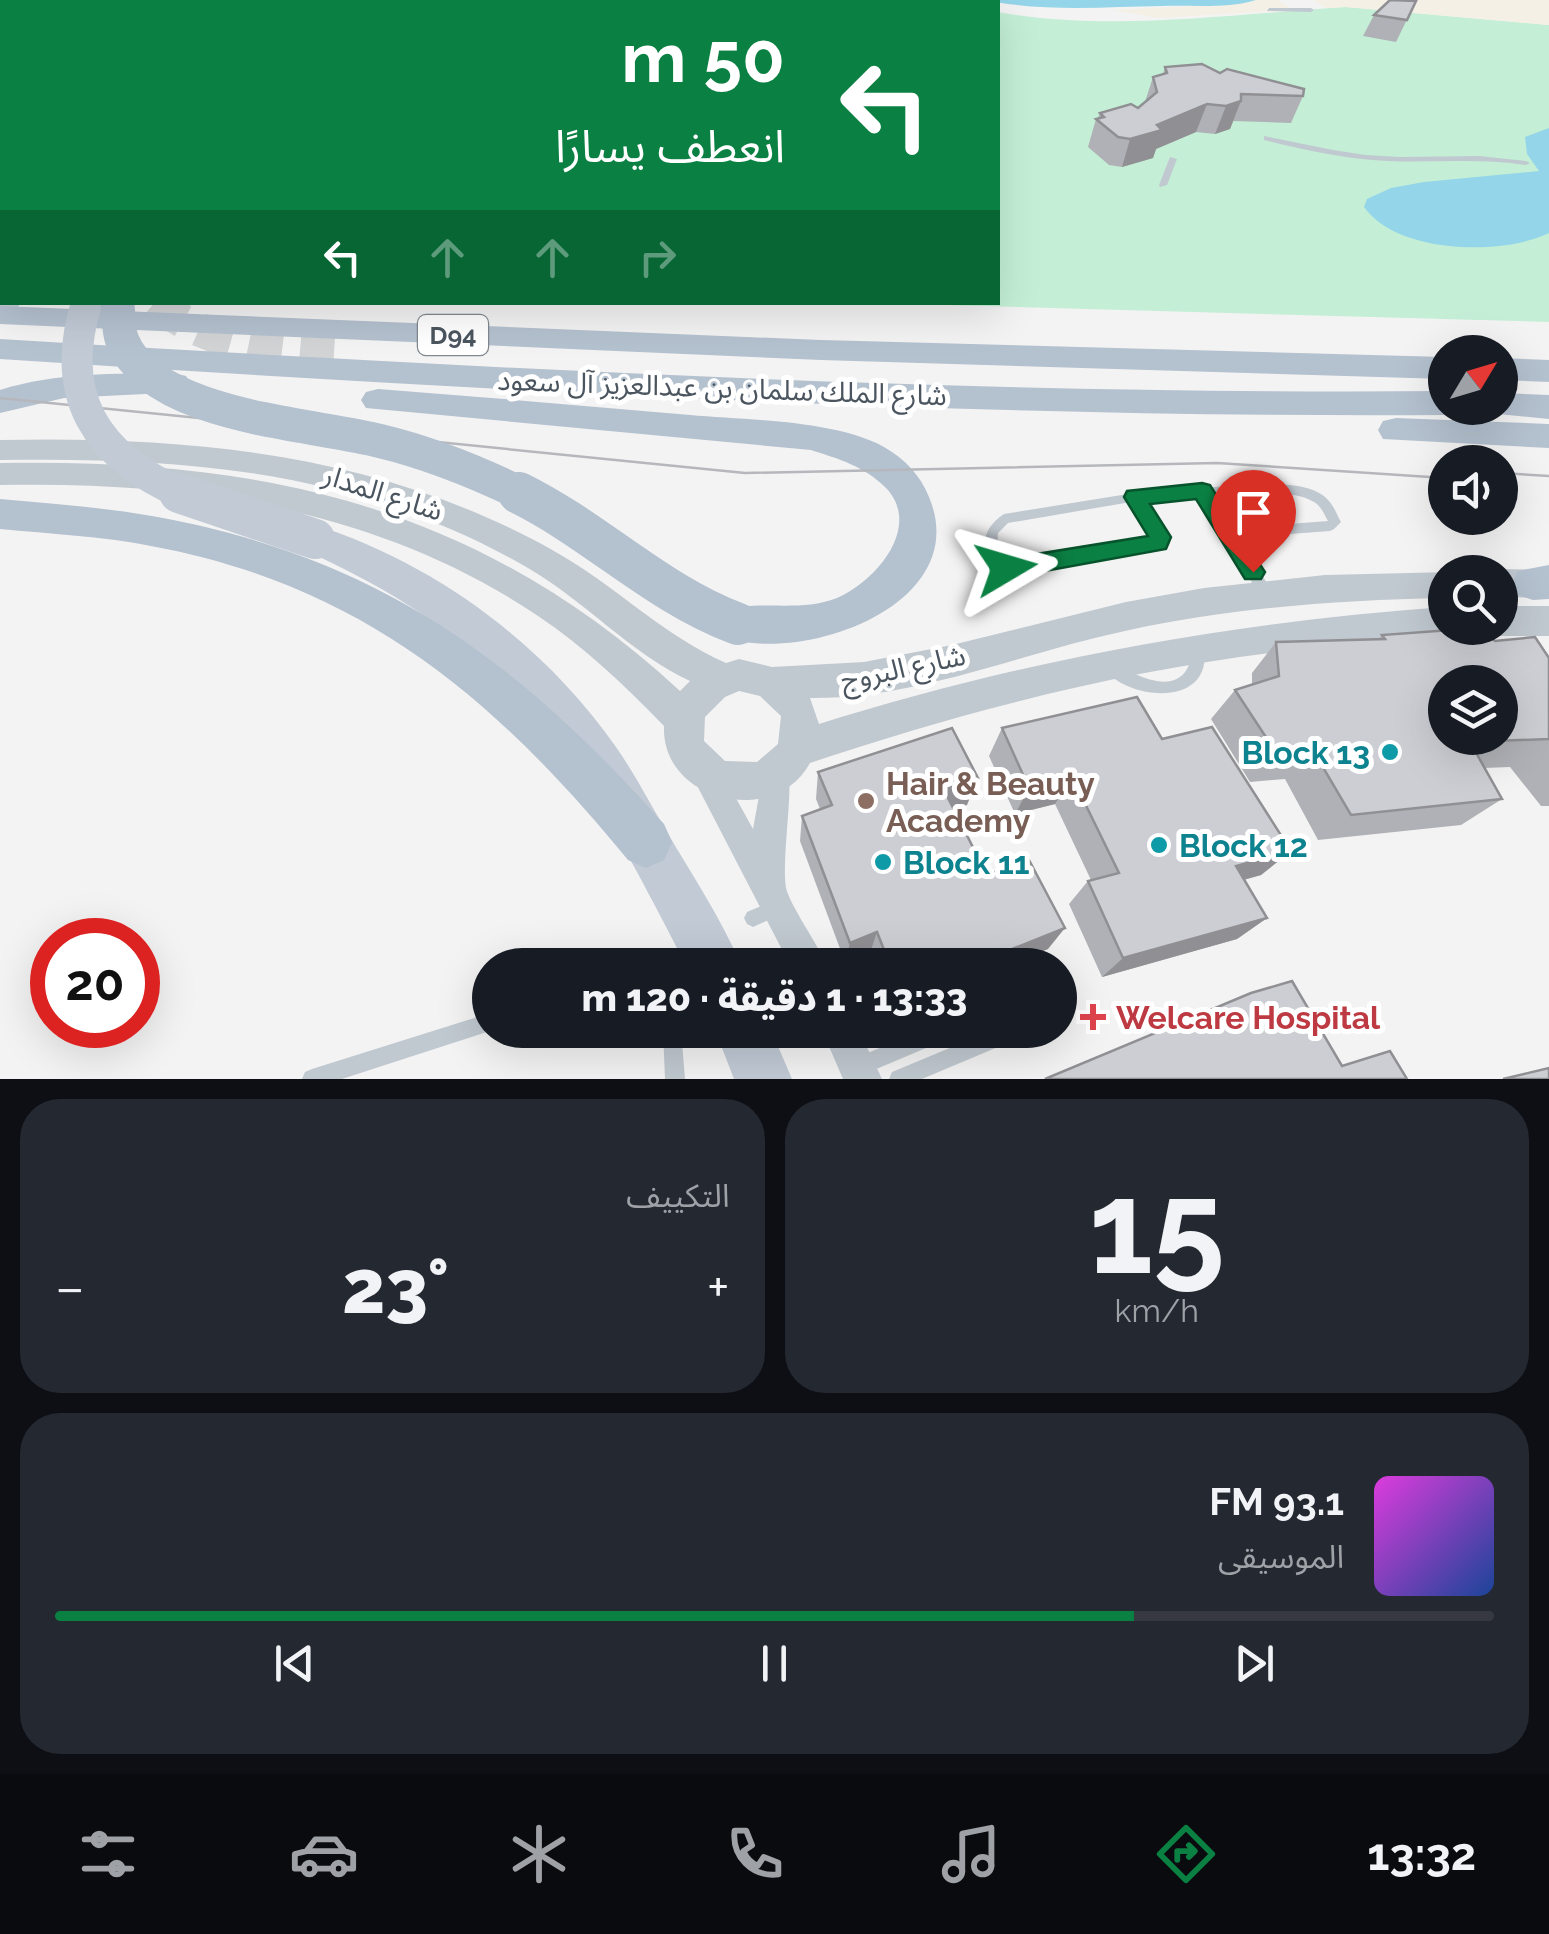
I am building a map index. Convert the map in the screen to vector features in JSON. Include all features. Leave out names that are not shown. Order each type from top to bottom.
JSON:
[{"type":"main road","points":[[86,305],[74,345],[76,386],[93,426],[108,444],[152,478],[180,493],[370,561],[423,589],[475,624],[523,667],[596,755],[646,842],[693,948]]},
{"type":"main road","points":[[0,369],[175,384],[427,404],[812,438],[868,454],[898,476],[916,506],[916,543],[899,578],[884,594],[842,618],[791,629],[738,624],[688,604],[575,524],[488,477],[378,440],[202,403],[159,382],[129,354],[121,339],[117,305]]},
{"type":"main road","points":[[152,305],[456,314],[738,331],[905,351]]},
{"type":"main road","points":[[258,305],[294,310]]},
{"type":"main road","name":"شارع الملك سلمان بن عبدالعزيز آل سعود","points":[[0,313],[905,351],[1428,367]]},
{"type":"main road","name":"شارع الملك سلمان بن عبدالعزيز آل سعود","points":[[0,349],[483,379],[1305,404],[1428,412]]},
{"type":"main road","points":[[334,355],[1241,387],[1428,412]]},
{"type":"main road","points":[[1518,370],[1549,371]]},
{"type":"main road","points":[[0,402],[34,392],[88,386],[175,384]]},
{"type":"main road","points":[[427,404],[1428,412]]},
{"type":"main road","points":[[1518,405],[1549,406]]},
{"type":"main road","points":[[1458,425],[1549,463]]},
{"type":"main road","points":[[1494,425],[1549,436]]},
{"type":"main road","points":[[0,514],[170,534],[245,553],[374,605],[486,676],[540,722],[593,777],[646,842]]},
{"type":"main road","points":[[750,1048],[763,1079]]},
{"type":"street","name":"شارع المدار","points":[[0,450],[106,446],[224,454],[336,475],[389,490],[442,510],[544,561],[665,651],[721,678]]},
{"type":"street","name":"شارع المدار","points":[[0,474],[152,473],[268,491],[379,522],[534,595],[584,630],[684,720]]},
{"type":"street","name":"شارع البروج","points":[[776,682],[848,682],[1129,616],[1268,597],[1428,585]]},
{"type":"street","name":"شارع البروج","points":[[787,761],[949,700],[1104,662],[1321,630],[1428,623]]},
{"type":"street","points":[[769,905],[768,810],[802,718],[788,692],[776,682],[758,676],[721,678],[691,702],[684,720],[686,748],[706,772],[769,905],[798,948]]},
{"type":"street","points":[[706,772],[740,783],[787,761]]},
{"type":"street","points":[[848,1048],[860,1073]]},
{"type":"lane","points":[[1280,0],[1293,9]]},
{"type":"lane","points":[[1269,10],[1312,10]]},
{"type":"lane","points":[[1267,138],[1342,155],[1399,159],[1478,156],[1526,163]]},
{"type":"lane","points":[[1163,184],[1172,158]]},
{"type":"lane","points":[[1134,497],[1160,537],[1158,543],[1018,569],[1006,568],[991,554],[992,532],[1004,519],[1134,497],[1202,491],[1306,493],[1324,503],[1335,522],[1332,526],[1263,532]]},
{"type":"lane","points":[[1202,491],[1268,597]]},
{"type":"lane","points":[[312,1079],[472,1028]]},
{"type":"lane","points":[[673,1048],[675,1079]]},
{"type":"lane","points":[[860,1073],[909,1048]]},
{"type":"lane","points":[[899,1079],[972,1048]]},
{"type":"green space","points":[[1346,7],[1549,25],[1549,322],[946,305],[1000,305],[1000,12],[1084,21]]},
{"type":"sand","points":[[1277,0],[1294,10],[1157,18],[1113,10],[1235,4]]},
{"type":"sand","points":[[1314,0],[1549,0],[1549,25],[1325,8]]},
{"type":"water","points":[[1000,0],[1256,0],[1221,6],[1029,6]]},
{"type":"water","points":[[1549,128],[1549,233],[1505,245],[1451,246],[1400,234],[1379,223],[1364,207],[1367,199],[1391,188],[1539,171],[1527,154],[1525,137]]},
{"type":"building","points":[[1390,0],[1416,1],[1407,20],[1374,15]]},
{"type":"building","points":[[1202,64],[1220,73],[1227,69],[1304,89],[1303,96],[1241,94],[1241,101],[1226,106],[1207,104],[1157,125],[1162,130],[1130,139],[1118,137],[1096,119],[1104,117],[1100,113],[1131,104],[1138,108],[1157,92],[1153,77],[1167,73],[1165,67]]},
{"type":"building","points":[[1428,632],[1428,645],[1518,645],[1518,639],[1535,637],[1549,658],[1549,739],[1518,740],[1518,665],[1428,665],[1428,755],[1477,755],[1502,799],[1351,815],[1314,752],[1277,754],[1235,690],[1279,676],[1276,642],[1385,639],[1382,635]]},
{"type":"building","name":"Block 12","points":[[1137,697],[1162,739],[1212,727],[1291,851],[1236,866],[1267,918],[1123,958],[1088,881],[1119,873],[1072,777],[1029,788],[1002,728]]},
{"type":"building","name":"Block 11","points":[[952,728],[978,778],[944,790],[987,875],[1029,860],[1065,928],[1015,948],[883,948],[877,932],[850,943],[802,816],[832,805],[818,772]]},
{"type":"building","points":[[1292,981],[1342,1066],[1390,1051],[1407,1079],[1045,1079],[1251,993]]},
{"type":"building","points":[[1549,1068],[1549,1079],[1503,1079]]},
{"type":"tunnel","points":[[159,305],[217,337],[263,348],[334,355]]},
{"type":"tram line","points":[[0,398],[745,473],[1217,463],[1428,477]]},
{"type":"tram line","points":[[1518,474],[1549,476]]},
{"type":"place","name":"Block 13","points":[[1390,752]]},
{"type":"place","name":"Hair & Beauty Academy","points":[[866,801]]},
{"type":"place","name":"Block 12","points":[[1159,845]]},
{"type":"place","name":"Block 11","points":[[883,862]]},
{"type":"place","name":"Welcare Hospital","points":[[1093,1017]]},
{"type":"route","points":[[1006,568],[1158,543],[1160,537],[1134,497],[1202,491],[1253,572]]}]
